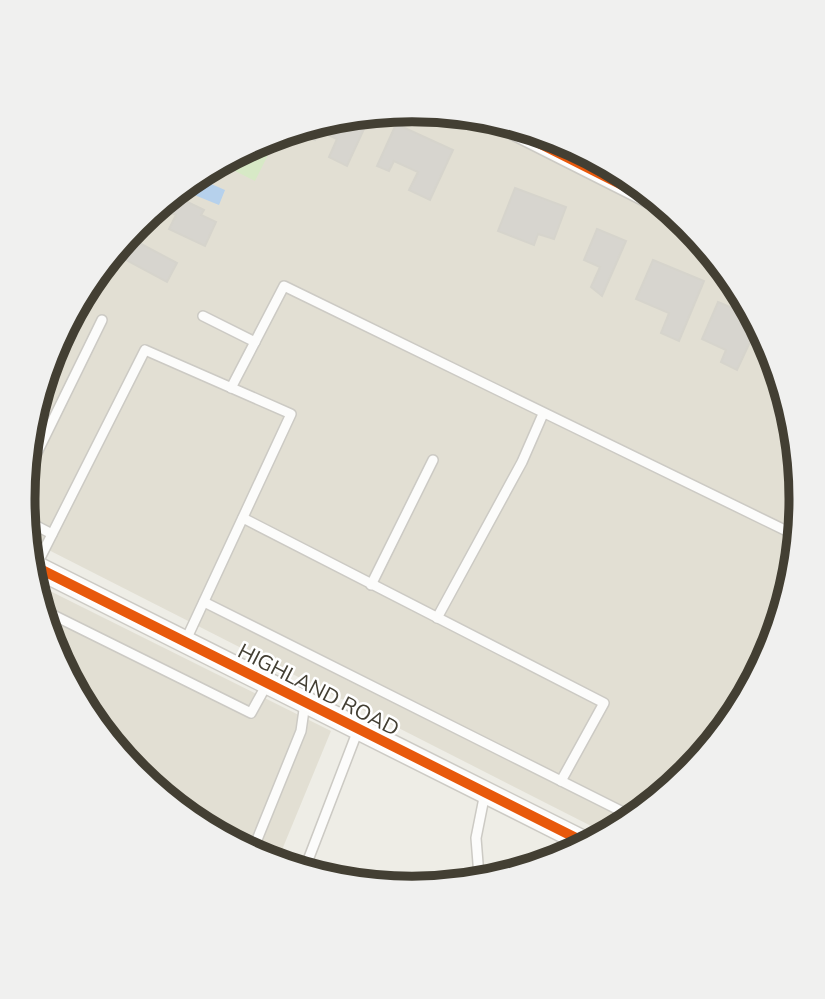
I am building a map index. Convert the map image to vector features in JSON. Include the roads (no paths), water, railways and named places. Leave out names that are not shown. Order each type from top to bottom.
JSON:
[{"type":"street","points":[[547,147],[612,180]]},
{"type":"street","name":"HIGHLAND ROAD","points":[[41,570],[576,839]]},
{"type":"lane","points":[[231,388],[284,286],[788,532]]},
{"type":"lane","points":[[203,316],[255,342]]},
{"type":"lane","points":[[38,453],[102,320]]},
{"type":"lane","points":[[40,559],[145,350],[291,414],[185,643]]},
{"type":"lane","points":[[437,618],[522,462],[543,414]]},
{"type":"lane","points":[[371,585],[433,460]]},
{"type":"lane","points":[[243,518],[604,703],[561,781]]},
{"type":"lane","points":[[36,526],[52,534]]},
{"type":"lane","points":[[204,602],[623,812]]},
{"type":"lane","points":[[53,615],[251,713],[267,684]]},
{"type":"lane","points":[[256,842],[300,731],[305,703]]},
{"type":"lane","points":[[307,862],[358,730]]},
{"type":"lane","points":[[479,871],[477,838],[485,793]]},
{"type":"water","points":[[208,183],[225,190],[219,205],[192,194]]}]
